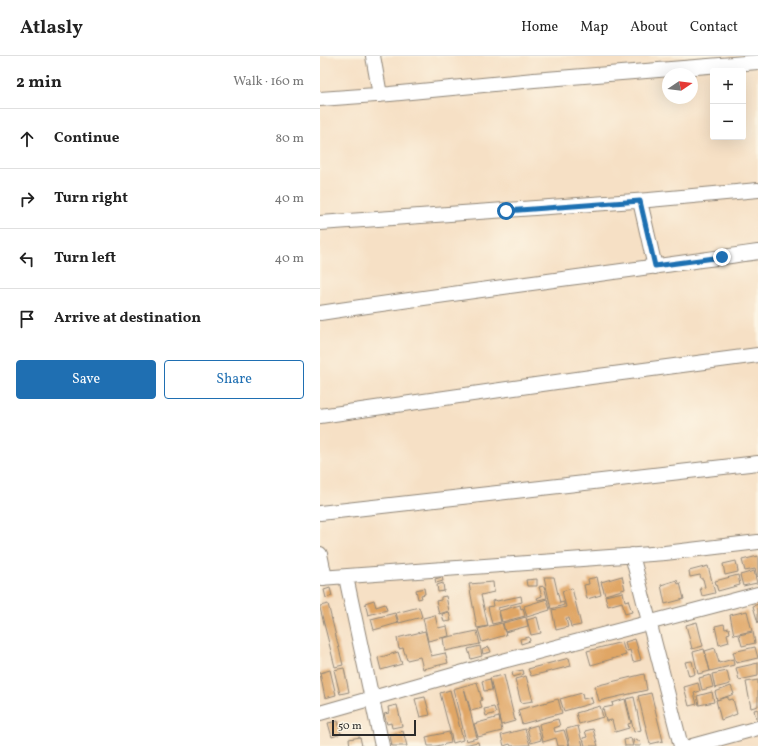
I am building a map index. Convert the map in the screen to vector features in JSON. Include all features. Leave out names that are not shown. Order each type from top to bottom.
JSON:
[{"type":"street","points":[[373,56],[380,95]]},
{"type":"street","points":[[320,99],[758,62]]},
{"type":"street","points":[[320,223],[640,201],[758,190]]},
{"type":"street","points":[[640,201],[655,266]]},
{"type":"street","points":[[320,313],[465,291],[758,252]]},
{"type":"street","points":[[320,416],[591,377],[758,355]]},
{"type":"street","points":[[320,513],[758,463]]},
{"type":"street","points":[[320,554],[323,578],[632,555],[758,542]]},
{"type":"street","points":[[632,555],[681,746]]},
{"type":"street","points":[[346,577],[382,746]]},
{"type":"street","points":[[320,713],[499,662],[758,594]]},
{"type":"street","points":[[692,746],[758,728]]},
{"type":"building","points":[[758,556],[757,577],[755,569],[745,571],[742,560]]},
{"type":"building","points":[[736,561],[738,572],[725,575],[723,564]]},
{"type":"building","points":[[708,566],[715,593],[702,596],[700,588],[705,587],[703,579],[701,579],[700,575],[690,577],[689,571]]},
{"type":"building","points":[[754,571],[757,583],[743,586],[740,575]]},
{"type":"building","points":[[738,575],[740,585],[718,591],[715,581]]},
{"type":"building","points":[[622,576],[625,589],[605,595],[601,582]]},
{"type":"building","points":[[442,577],[443,581],[436,583],[435,579]]},
{"type":"building","points":[[544,577],[554,577],[560,603],[564,602],[564,605],[551,609]]},
{"type":"building","points":[[597,577],[601,595],[587,599],[584,585],[589,584],[588,579]]},
{"type":"building","points":[[537,579],[537,586],[527,586],[526,580]]},
{"type":"building","points":[[677,580],[678,584],[680,583],[684,599],[665,604],[661,585]]},
{"type":"building","points":[[493,582],[494,592],[481,595],[488,626],[477,628],[469,584]]},
{"type":"building","points":[[443,583],[444,591],[438,592],[437,585]]},
{"type":"building","points":[[544,586],[547,598],[538,600],[537,598],[542,596],[539,587]]},
{"type":"building","points":[[330,588],[332,596],[326,598],[324,590]]},
{"type":"building","points":[[424,588],[425,594],[421,595],[422,598],[418,599],[416,590]]},
{"type":"building","points":[[572,588],[581,625],[571,627],[569,618],[566,618],[568,627],[556,630],[552,610],[566,607],[562,591]]},
{"type":"building","points":[[623,592],[625,601],[628,600],[632,612],[625,614],[622,602],[608,606],[605,596]]},
{"type":"building","points":[[446,596],[449,611],[439,614],[436,601],[441,600],[441,597]]},
{"type":"building","points":[[521,596],[522,602],[498,608],[501,622],[492,624],[488,607],[493,606],[492,601]]},
{"type":"building","points":[[547,599],[550,610],[527,617],[524,606]]},
{"type":"building","points":[[374,600],[376,607],[385,604],[387,610],[368,615],[365,603]]},
{"type":"building","points":[[328,604],[343,665],[335,667],[320,608],[320,606]]},
{"type":"building","points":[[758,604],[758,623],[753,606]]},
{"type":"building","points":[[520,605],[521,609],[523,608],[525,616],[502,622],[499,611]]},
{"type":"building","points":[[419,607],[422,617],[399,623],[396,613]]},
{"type":"building","points":[[747,611],[752,631],[734,635],[730,615]]},
{"type":"building","points":[[449,612],[451,621],[444,622],[442,614]]},
{"type":"building","points":[[395,613],[398,623],[374,630],[371,619]]},
{"type":"building","points":[[435,615],[438,628],[447,626],[449,636],[428,641],[423,618]]},
{"type":"building","points":[[526,617],[528,626],[505,632],[503,623]]},
{"type":"building","points":[[537,617],[541,633],[531,635],[527,620]]},
{"type":"building","points":[[697,622],[703,646],[692,649],[686,625]]},
{"type":"building","points":[[502,623],[506,635],[482,642],[478,629]]},
{"type":"building","points":[[724,624],[725,629],[729,628],[730,633],[727,634],[729,642],[719,645],[715,626]]},
{"type":"building","points":[[425,631],[431,656],[445,653],[448,663],[423,669],[420,657],[407,660],[403,648],[399,649],[397,638]]},
{"type":"building","points":[[477,631],[480,644],[445,651],[443,638]]},
{"type":"building","points":[[753,632],[755,643],[742,646],[739,635]]},
{"type":"building","points":[[529,637],[530,641],[521,644],[520,639]]},
{"type":"building","points":[[635,639],[641,660],[633,662],[630,650],[627,651],[625,642]]},
{"type":"building","points":[[622,642],[626,655],[591,665],[587,651]]},
{"type":"building","points":[[480,646],[482,656],[471,659],[468,649]]},
{"type":"building","points":[[489,647],[491,652],[483,654],[482,650]]},
{"type":"building","points":[[755,647],[758,658],[736,663],[733,652]]},
{"type":"building","points":[[715,648],[719,663],[733,659],[734,665],[710,671],[705,651]]},
{"type":"building","points":[[704,649],[710,671],[698,674],[693,652]]},
{"type":"building","points":[[398,652],[402,664],[381,670],[378,658]]},
{"type":"building","points":[[569,658],[571,666],[531,676],[528,669]]},
{"type":"building","points":[[692,661],[695,674],[689,676],[685,662]]},
{"type":"building","points":[[758,663],[758,676],[739,680],[736,668]]},
{"type":"building","points":[[344,668],[349,692],[340,694],[334,670]]},
{"type":"building","points":[[330,670],[336,695],[325,698],[320,673]]},
{"type":"building","points":[[523,670],[524,674],[513,677],[512,672]]},
{"type":"building","points":[[727,671],[730,684],[715,688],[712,674]]},
{"type":"building","points":[[644,674],[647,690],[599,701],[595,686]]},
{"type":"building","points":[[504,675],[515,721],[501,725],[490,678]]},
{"type":"building","points":[[710,675],[713,687],[702,690],[699,678]]},
{"type":"building","points":[[526,676],[533,701],[521,703],[515,679]]},
{"type":"building","points":[[490,679],[492,690],[484,691],[482,681]]},
{"type":"building","points":[[758,680],[758,706],[751,708],[746,682]]},
{"type":"building","points":[[477,682],[482,700],[480,701],[482,708],[471,711],[464,688],[477,738],[466,741],[453,689]]},
{"type":"building","points":[[698,683],[700,691],[694,693],[697,704],[689,706],[684,687]]},
{"type":"building","points":[[731,686],[734,694],[717,700],[715,692]]},
{"type":"building","points":[[450,690],[463,740],[453,743],[440,693]]},
{"type":"building","points":[[712,692],[714,702],[699,705],[697,696]]},
{"type":"building","points":[[582,693],[583,699],[591,697],[593,703],[564,711],[560,699]]},
{"type":"building","points":[[651,693],[663,741],[650,744],[638,696]]},
{"type":"building","points":[[425,697],[430,715],[420,717],[415,699]]},
{"type":"building","points":[[634,697],[641,730],[634,732],[626,699]]},
{"type":"building","points":[[728,697],[728,700],[733,699],[737,714],[721,720],[716,700]]},
{"type":"building","points":[[558,699],[562,713],[522,724],[518,710]]},
{"type":"building","points":[[625,699],[631,723],[628,724],[629,728],[615,732],[612,720],[606,721],[603,708],[613,706],[612,703]]},
{"type":"building","points":[[397,705],[402,726],[392,728],[391,723],[387,724],[384,714],[389,713],[388,707]]},
{"type":"building","points":[[600,706],[603,717],[579,724],[576,713]]},
{"type":"building","points":[[494,707],[496,713],[486,716],[484,709]]},
{"type":"building","points":[[758,709],[758,718],[756,718],[754,710]]},
{"type":"building","points":[[499,717],[502,731],[478,737],[474,724]]},
{"type":"building","points":[[558,719],[560,726],[554,728],[555,732],[564,730],[569,746],[558,746],[556,738],[543,742],[539,724]]},
{"type":"building","points":[[338,721],[341,734],[332,737],[328,723]]},
{"type":"building","points":[[537,725],[541,740],[531,743],[527,728]]},
{"type":"building","points":[[578,726],[583,746],[570,746],[566,729]]},
{"type":"building","points":[[525,729],[530,745],[511,746],[510,744],[504,746],[501,735]]},
{"type":"building","points":[[593,729],[598,746],[585,746],[583,738],[587,737],[585,731]]},
{"type":"building","points":[[403,731],[407,746],[392,746],[390,735]]},
{"type":"building","points":[[449,732],[451,743],[428,746],[426,737]]},
{"type":"building","points":[[360,737],[362,746],[350,746],[349,739]]},
{"type":"building","points":[[631,738],[633,746],[625,746],[624,740]]},
{"type":"building","points":[[637,739],[637,741],[640,741],[641,746],[635,746],[633,740]]},
{"type":"building","points":[[478,742],[479,746],[464,746],[464,745]]},
{"type":"route","points":[[506,211],[640,201],[655,266],[722,257]]}]
